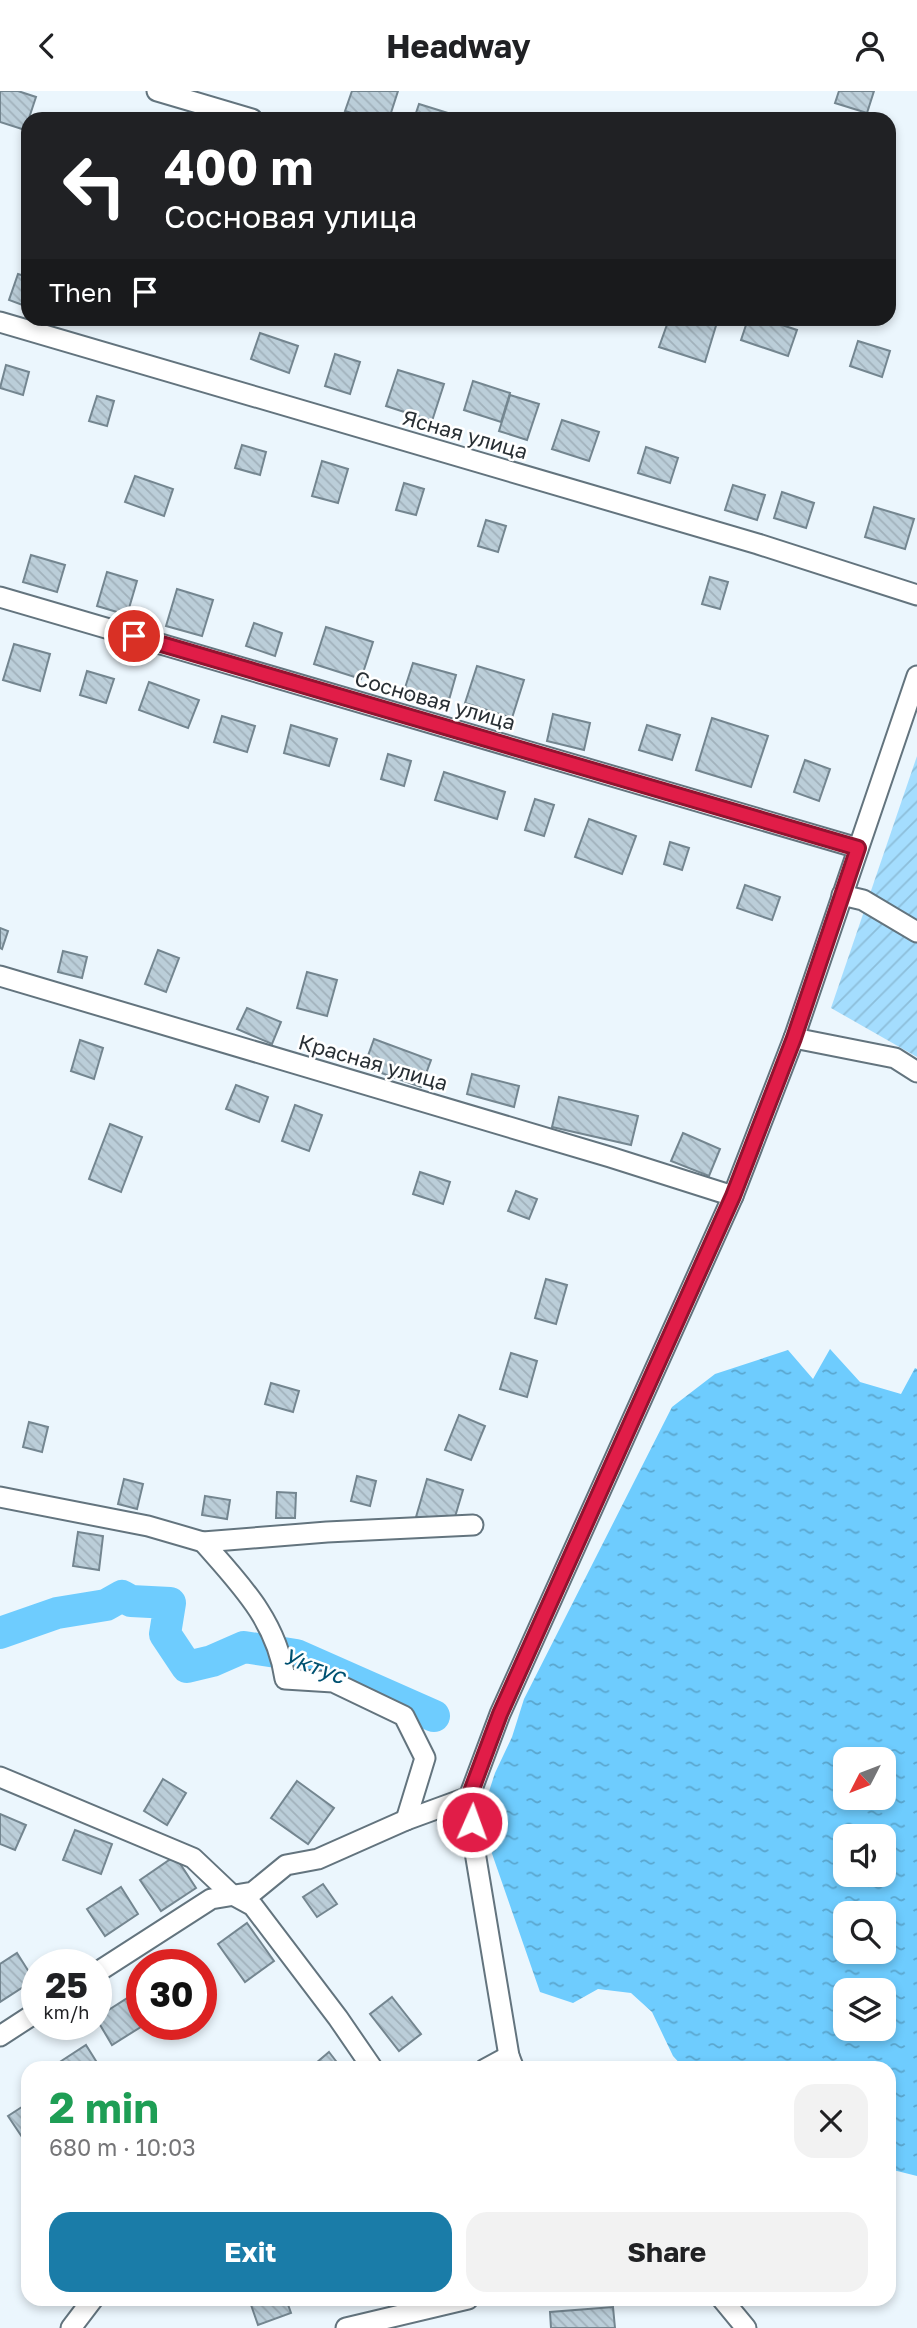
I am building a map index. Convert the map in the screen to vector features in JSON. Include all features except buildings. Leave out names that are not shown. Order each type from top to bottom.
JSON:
[{"type":"street","points":[[157,91],[228,112]]},
{"type":"street","name":"Ясная улица","points":[[0,322],[745,540],[917,595]]},
{"type":"street","name":"Сосновая улица","points":[[0,597],[858,848]]},
{"type":"street","points":[[511,2061],[474,1846],[469,1797],[500,1714],[733,1196],[794,1038],[917,676]]},
{"type":"street","points":[[842,895],[863,901],[917,932]]},
{"type":"street","name":"Красная улица","points":[[0,976],[733,1196]]},
{"type":"street","points":[[794,1038],[895,1058],[917,1072]]},
{"type":"street","points":[[0,1497],[148,1526],[203,1542],[327,1532],[473,1525]]},
{"type":"street","points":[[203,1542],[252,1597],[282,1656],[285,1679],[333,1682],[404,1716],[425,1758],[406,1820]]},
{"type":"street","points":[[0,1777],[193,1858],[231,1894],[253,1906],[368,2061]]},
{"type":"street","points":[[112,1963],[211,1899],[253,1892],[286,1865],[318,1859],[406,1820],[469,1797]]},
{"type":"street","points":[[0,2036],[21,2022]]},
{"type":"street","points":[[71,2328],[88,2306]]},
{"type":"street","points":[[346,2328],[439,2306]]},
{"type":"street","points":[[728,2306],[746,2328]]},
{"type":"shaded area","points":[[917,756],[917,1057],[831,1008]]},
{"type":"water","points":[[830,1349],[860,1382],[901,1394],[915,1368],[917,1369],[917,2176],[896,2171],[896,2061],[678,2061],[652,2012],[631,1993],[598,1989],[573,2003],[540,1992],[480,1819],[524,1699],[672,1407],[715,1374],[788,1350],[813,1379]]},
{"type":"waterway","name":"Уктус","points":[[0,1633],[57,1613],[106,1605],[122,1596],[131,1601],[170,1603],[165,1634],[187,1667],[212,1661],[244,1647],[296,1655],[434,1716]]},
{"type":"route","points":[[134,636],[858,848],[794,1038],[733,1196],[500,1714],[469,1797],[472,1822]]}]
